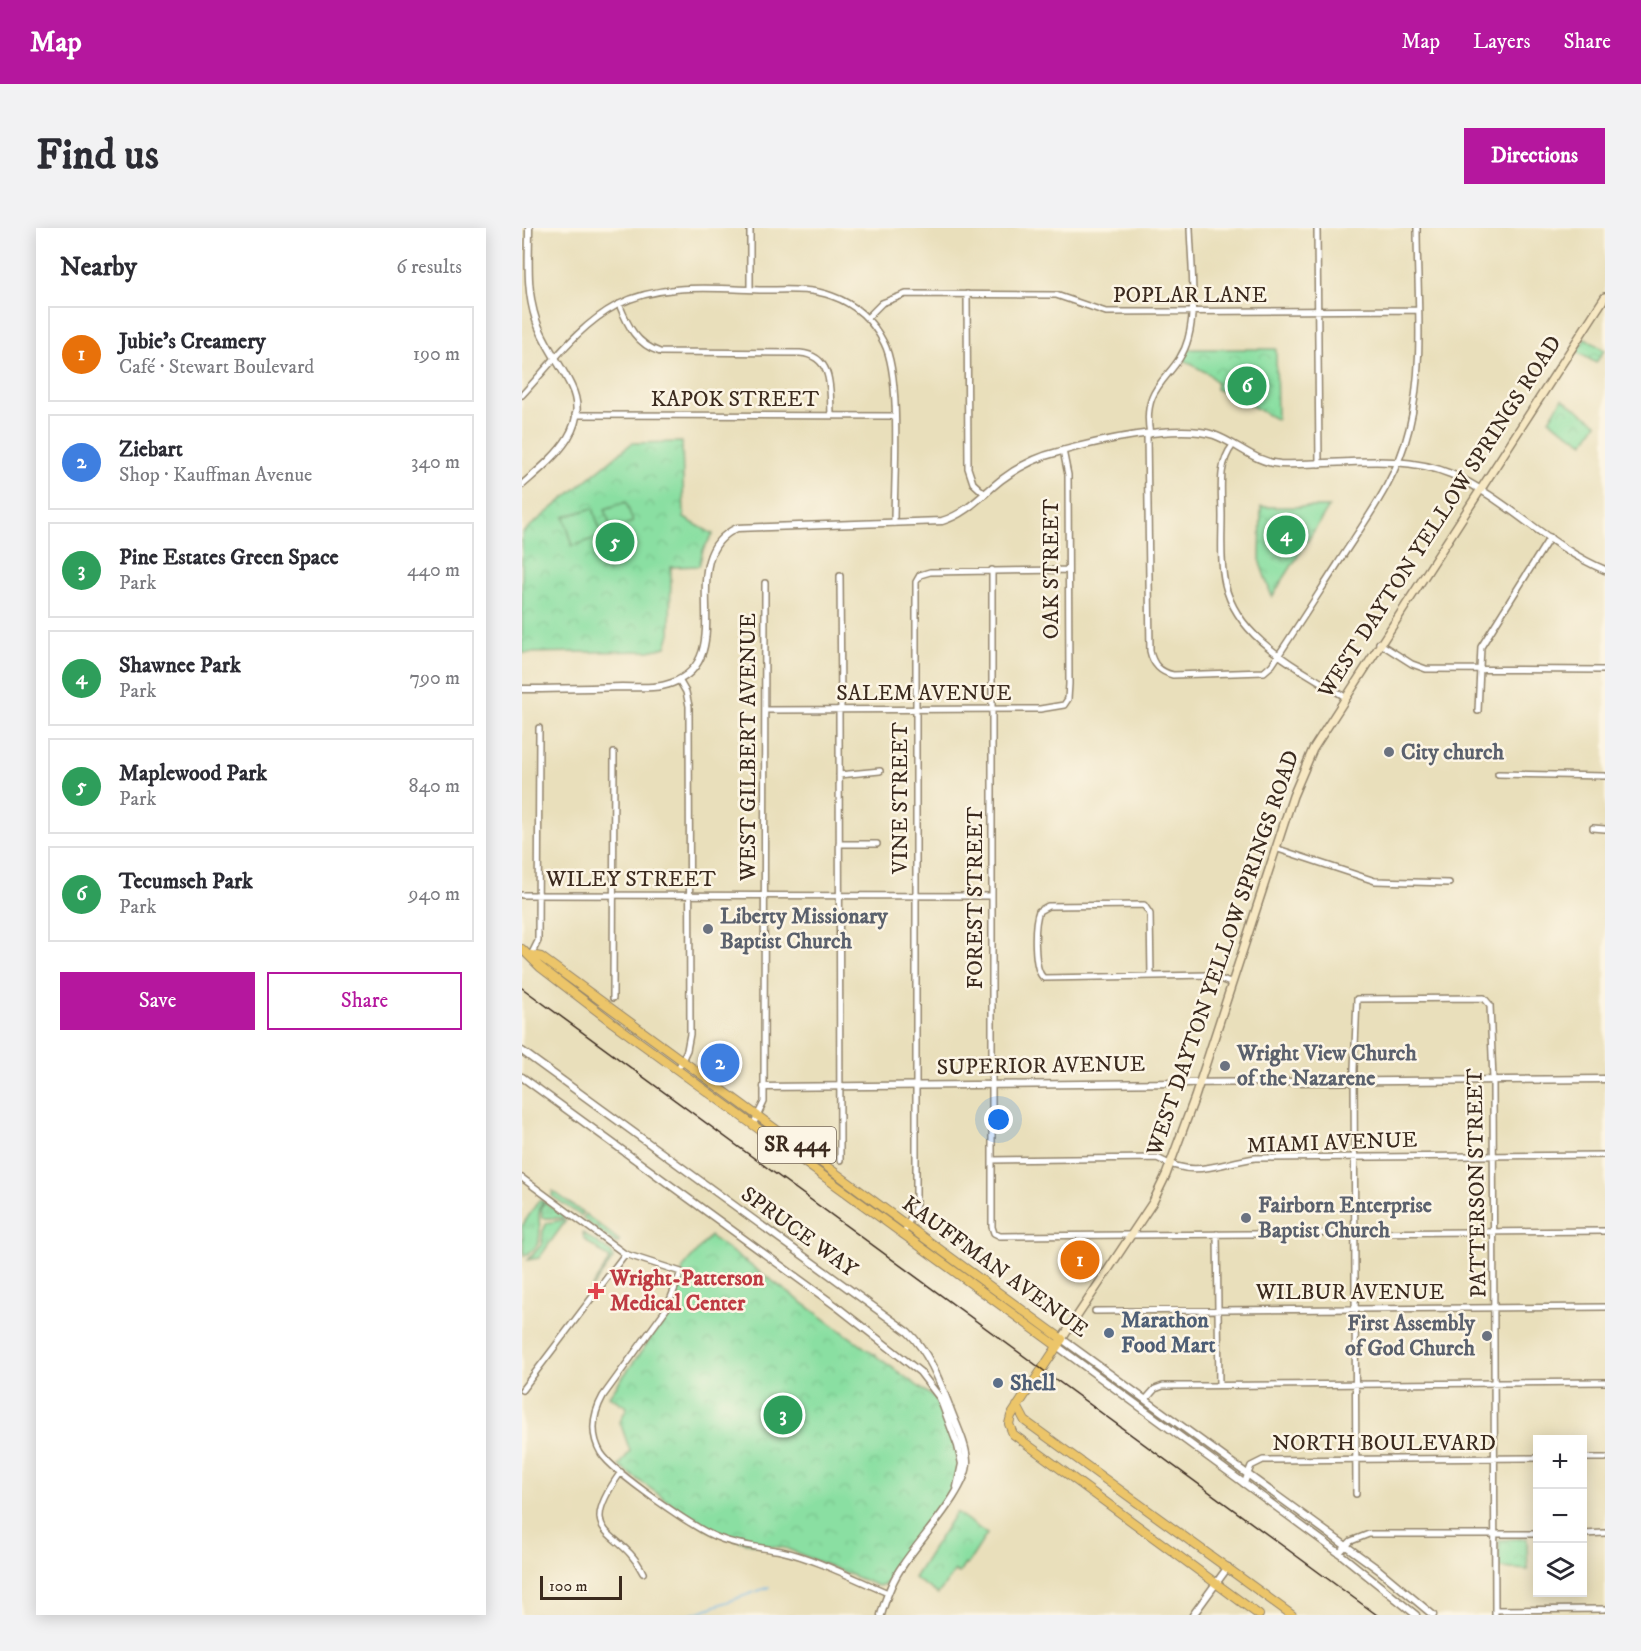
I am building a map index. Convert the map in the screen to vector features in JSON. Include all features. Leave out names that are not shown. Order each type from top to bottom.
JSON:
[{"type":"main road","name":"WEST DAYTON YELLOW SPRINGS ROAD","points":[[1017,1406],[1153,1202],[1199,1084],[1230,983],[1305,765],[1379,643],[1605,297]]},
{"type":"main road","name":"KAUFFMAN AVENUE","points":[[522,949],[531,955],[540,967],[903,1235],[1060,1342]]},
{"type":"main road","name":"KAUFFMAN AVENUE","points":[[531,955],[541,957],[909,1227],[1060,1342]]},
{"type":"main road","points":[[1017,1406],[1019,1414],[1025,1421],[1292,1615]]},
{"type":"main road","points":[[1017,1406],[1010,1420],[1013,1434],[1260,1615]]},
{"type":"street","points":[[750,228],[750,290]]},
{"type":"street","points":[[1190,228],[1190,332],[1185,349],[1160,381],[1151,399],[1148,417],[1150,651],[1154,663],[1161,671],[1173,675],[1251,675],[1267,670],[1377,503],[1398,463],[1410,428],[1416,394],[1417,228]]},
{"type":"street","points":[[1317,228],[1319,464]]},
{"type":"street","points":[[522,485],[560,451],[572,432],[575,415],[573,390],[542,335],[532,304],[527,232]]},
{"type":"street","points":[[522,395],[590,324],[619,304],[644,295],[676,289],[821,292],[842,300],[867,318],[879,333],[889,354],[894,379],[894,523]]},
{"type":"street","points":[[967,294],[968,468],[973,483],[985,494]]},
{"type":"street","name":"POPLAR LANE","points":[[867,318],[882,303],[900,295],[967,294],[1056,295],[1106,312],[1417,310]]},
{"type":"street","points":[[619,304],[634,335],[644,345],[660,352],[800,353],[814,357],[825,366],[829,374],[831,416]]},
{"type":"street","name":"KAPOK STREET","points":[[575,415],[894,416]]},
{"type":"street","points":[[522,689],[660,686],[679,680],[694,668],[704,650],[707,563],[713,547],[726,534],[748,526],[894,523],[949,519],[962,513],[1015,470],[1064,450],[1148,434],[1189,430],[1213,435],[1269,462],[1398,463],[1437,469],[1478,490],[1605,570]]},
{"type":"street","points":[[1233,445],[1225,456],[1222,470],[1225,584],[1234,609],[1244,625],[1262,643],[1345,697]]},
{"type":"street","name":"OAK STREET","points":[[1064,450],[1068,475],[1069,688]]},
{"type":"street","points":[[1478,711],[1478,670],[1483,641],[1551,537]]},
{"type":"street","points":[[992,570],[1068,570]]},
{"type":"street","name":"VINE STREET","points":[[903,1235],[909,1227],[916,1205],[916,585],[920,575],[930,572],[992,570]]},
{"type":"street","name":"FOREST STREET","points":[[992,570],[992,1227],[994,1233],[1000,1236],[1131,1234]]},
{"type":"street","points":[[840,576],[840,1160]]},
{"type":"street","name":"WEST GILBERT AVENUE","points":[[753,1125],[764,1102],[765,583]]},
{"type":"street","points":[[1379,643],[1421,668],[1605,670]]},
{"type":"street","points":[[678,1069],[690,1034],[689,706],[686,692],[679,680]]},
{"type":"street","name":"SALEM AVENUE","points":[[765,710],[1059,708],[1068,699],[1069,688]]},
{"type":"street","points":[[531,955],[538,941],[539,728]]},
{"type":"street","points":[[613,998],[614,753]]},
{"type":"street","points":[[839,775],[880,771]]},
{"type":"street","points":[[1498,774],[1605,776]]},
{"type":"street","points":[[1593,828],[1605,829]]},
{"type":"street","points":[[839,843],[877,844]]},
{"type":"street","points":[[1275,848],[1375,881],[1449,883]]},
{"type":"street","name":"WILEY STREET","points":[[522,895],[992,896]]},
{"type":"street","points":[[1151,976],[1150,914],[1147,908],[1140,904],[1048,906],[1041,909],[1036,923],[1037,969],[1041,976],[1151,976],[1210,975],[1230,983]]},
{"type":"street","name":"PATTERSON STREET","points":[[1354,1082],[1357,999],[1482,998],[1490,1003],[1493,1080],[1495,1613]]},
{"type":"street","name":"SPRUCE WAY","points":[[522,1051],[916,1340],[945,1394],[965,1449],[967,1461],[965,1478],[903,1565],[888,1593],[880,1615]]},
{"type":"street","name":"SPRUCE WAY","points":[[522,1077],[836,1306],[920,1372],[940,1398],[958,1446],[962,1464],[953,1496]]},
{"type":"street","name":"SUPERIOR AVENUE","points":[[764,1087],[1605,1079]]},
{"type":"street","points":[[1354,1082],[1356,1494]]},
{"type":"street","name":"MIAMI AVENUE","points":[[992,1160],[1156,1158],[1178,1169],[1205,1168],[1255,1158],[1605,1155]]},
{"type":"street","points":[[522,1178],[625,1254],[681,1272],[667,1308],[603,1396],[596,1412],[593,1429],[597,1446],[607,1460],[698,1528],[718,1538],[742,1546],[783,1551],[888,1593]]},
{"type":"street","points":[[1131,1234],[1605,1231]]},
{"type":"street","points":[[1217,1234],[1219,1385]]},
{"type":"street","points":[[522,1390],[625,1254]]},
{"type":"street","name":"WILBUR AVENUE","points":[[1095,1311],[1605,1307]]},
{"type":"street","name":"KAUFFMAN AVENUE","points":[[1060,1342],[1146,1399],[1248,1472],[1379,1570],[1433,1615]]},
{"type":"street","name":"KAUFFMAN AVENUE","points":[[1060,1342],[1244,1484],[1339,1553],[1416,1615]]},
{"type":"street","points":[[1146,1399],[1155,1389],[1163,1386],[1605,1382]]},
{"type":"street","name":"NORTH BOULEVARD","points":[[1244,1484],[1254,1464],[1263,1460],[1533,1458]]},
{"type":"street","points":[[1587,1458],[1605,1458]]},
{"type":"street","points":[[621,1472],[603,1499],[600,1517],[609,1536],[637,1562],[642,1573]]},
{"type":"street","points":[[1587,1534],[1605,1533]]},
{"type":"street","points":[[1339,1553],[1345,1546],[1368,1534],[1533,1534]]},
{"type":"street","points":[[1193,1615],[1228,1567]]},
{"type":"street","points":[[1495,1613],[1605,1609]]},
{"type":"green space","points":[[1585,338],[1604,350],[1596,363],[1577,352]]},
{"type":"green space","points":[[1185,349],[1276,349],[1277,420],[1236,397],[1216,389],[1217,383],[1209,374],[1180,358]]},
{"type":"green space","points":[[1562,399],[1597,423],[1584,443],[1549,420]]},
{"type":"green space","points":[[682,442],[684,518],[713,534],[703,550],[699,566],[671,567],[670,633],[666,647],[649,651],[522,653],[522,533],[632,443]]},
{"type":"green space","points":[[626,502],[633,522],[611,529],[605,509]]},
{"type":"green space","points":[[1261,507],[1329,507],[1272,597],[1260,563]]},
{"type":"green space","points":[[593,508],[602,536],[573,546],[564,517]]},
{"type":"green space","points":[[553,1191],[583,1213],[581,1216],[552,1196]]},
{"type":"green space","points":[[539,1200],[543,1201],[539,1216],[540,1237],[533,1250],[524,1256],[522,1226]]},
{"type":"green space","points":[[544,1202],[564,1216],[563,1218],[542,1218],[541,1209]]},
{"type":"green space","points":[[585,1214],[620,1241],[617,1244],[583,1219]]},
{"type":"green space","points":[[567,1219],[539,1258],[528,1260],[542,1244],[543,1231],[547,1223]]},
{"type":"green space","points":[[583,1233],[612,1253],[613,1259],[590,1290],[610,1259],[584,1239]]},
{"type":"green space","points":[[710,1236],[937,1400],[958,1453],[957,1476],[950,1492],[885,1584],[878,1586],[785,1548],[747,1543],[710,1531],[619,1466],[630,1451],[620,1422],[627,1407],[609,1396],[677,1301],[683,1268]]},
{"type":"green space","points":[[956,1512],[987,1534],[967,1565],[965,1564],[959,1573],[955,1571],[938,1594],[914,1578]]},
{"type":"green space","points":[[1527,1538],[1528,1570],[1499,1568],[1499,1540]]},
{"type":"waterway","points":[[690,1615],[769,1587]]},
{"type":"railway","points":[[522,988],[1377,1615]]},
{"type":"place","name":"Tecumseh Park","points":[[1247,386]]},
{"type":"place","name":"Shawnee Park","points":[[1286,535]]},
{"type":"place","name":"Maplewood Park","points":[[615,542]]},
{"type":"place","name":"City church","points":[[1389,752]]},
{"type":"place","name":"Liberty Missionary Baptist Church","points":[[708,929]]},
{"type":"place","name":"Ziebart","points":[[720,1063]]},
{"type":"place","name":"Wright View Church of the Nazarene","points":[[1225,1066]]},
{"type":"place","name":"Fairborn Enterprise Baptist Church","points":[[1246,1218]]},
{"type":"place","name":"Jubie’s Creamery","points":[[1080,1260]]},
{"type":"place","name":"Wright-Patterson Medical Center","points":[[596,1291]]},
{"type":"place","name":"Marathon Food Mart","points":[[1109,1333]]},
{"type":"place","name":"First Assembly of God Church","points":[[1487,1336]]},
{"type":"place","name":"Shell","points":[[998,1383]]},
{"type":"place","name":"Pine Estates Green Space","points":[[783,1415]]}]
